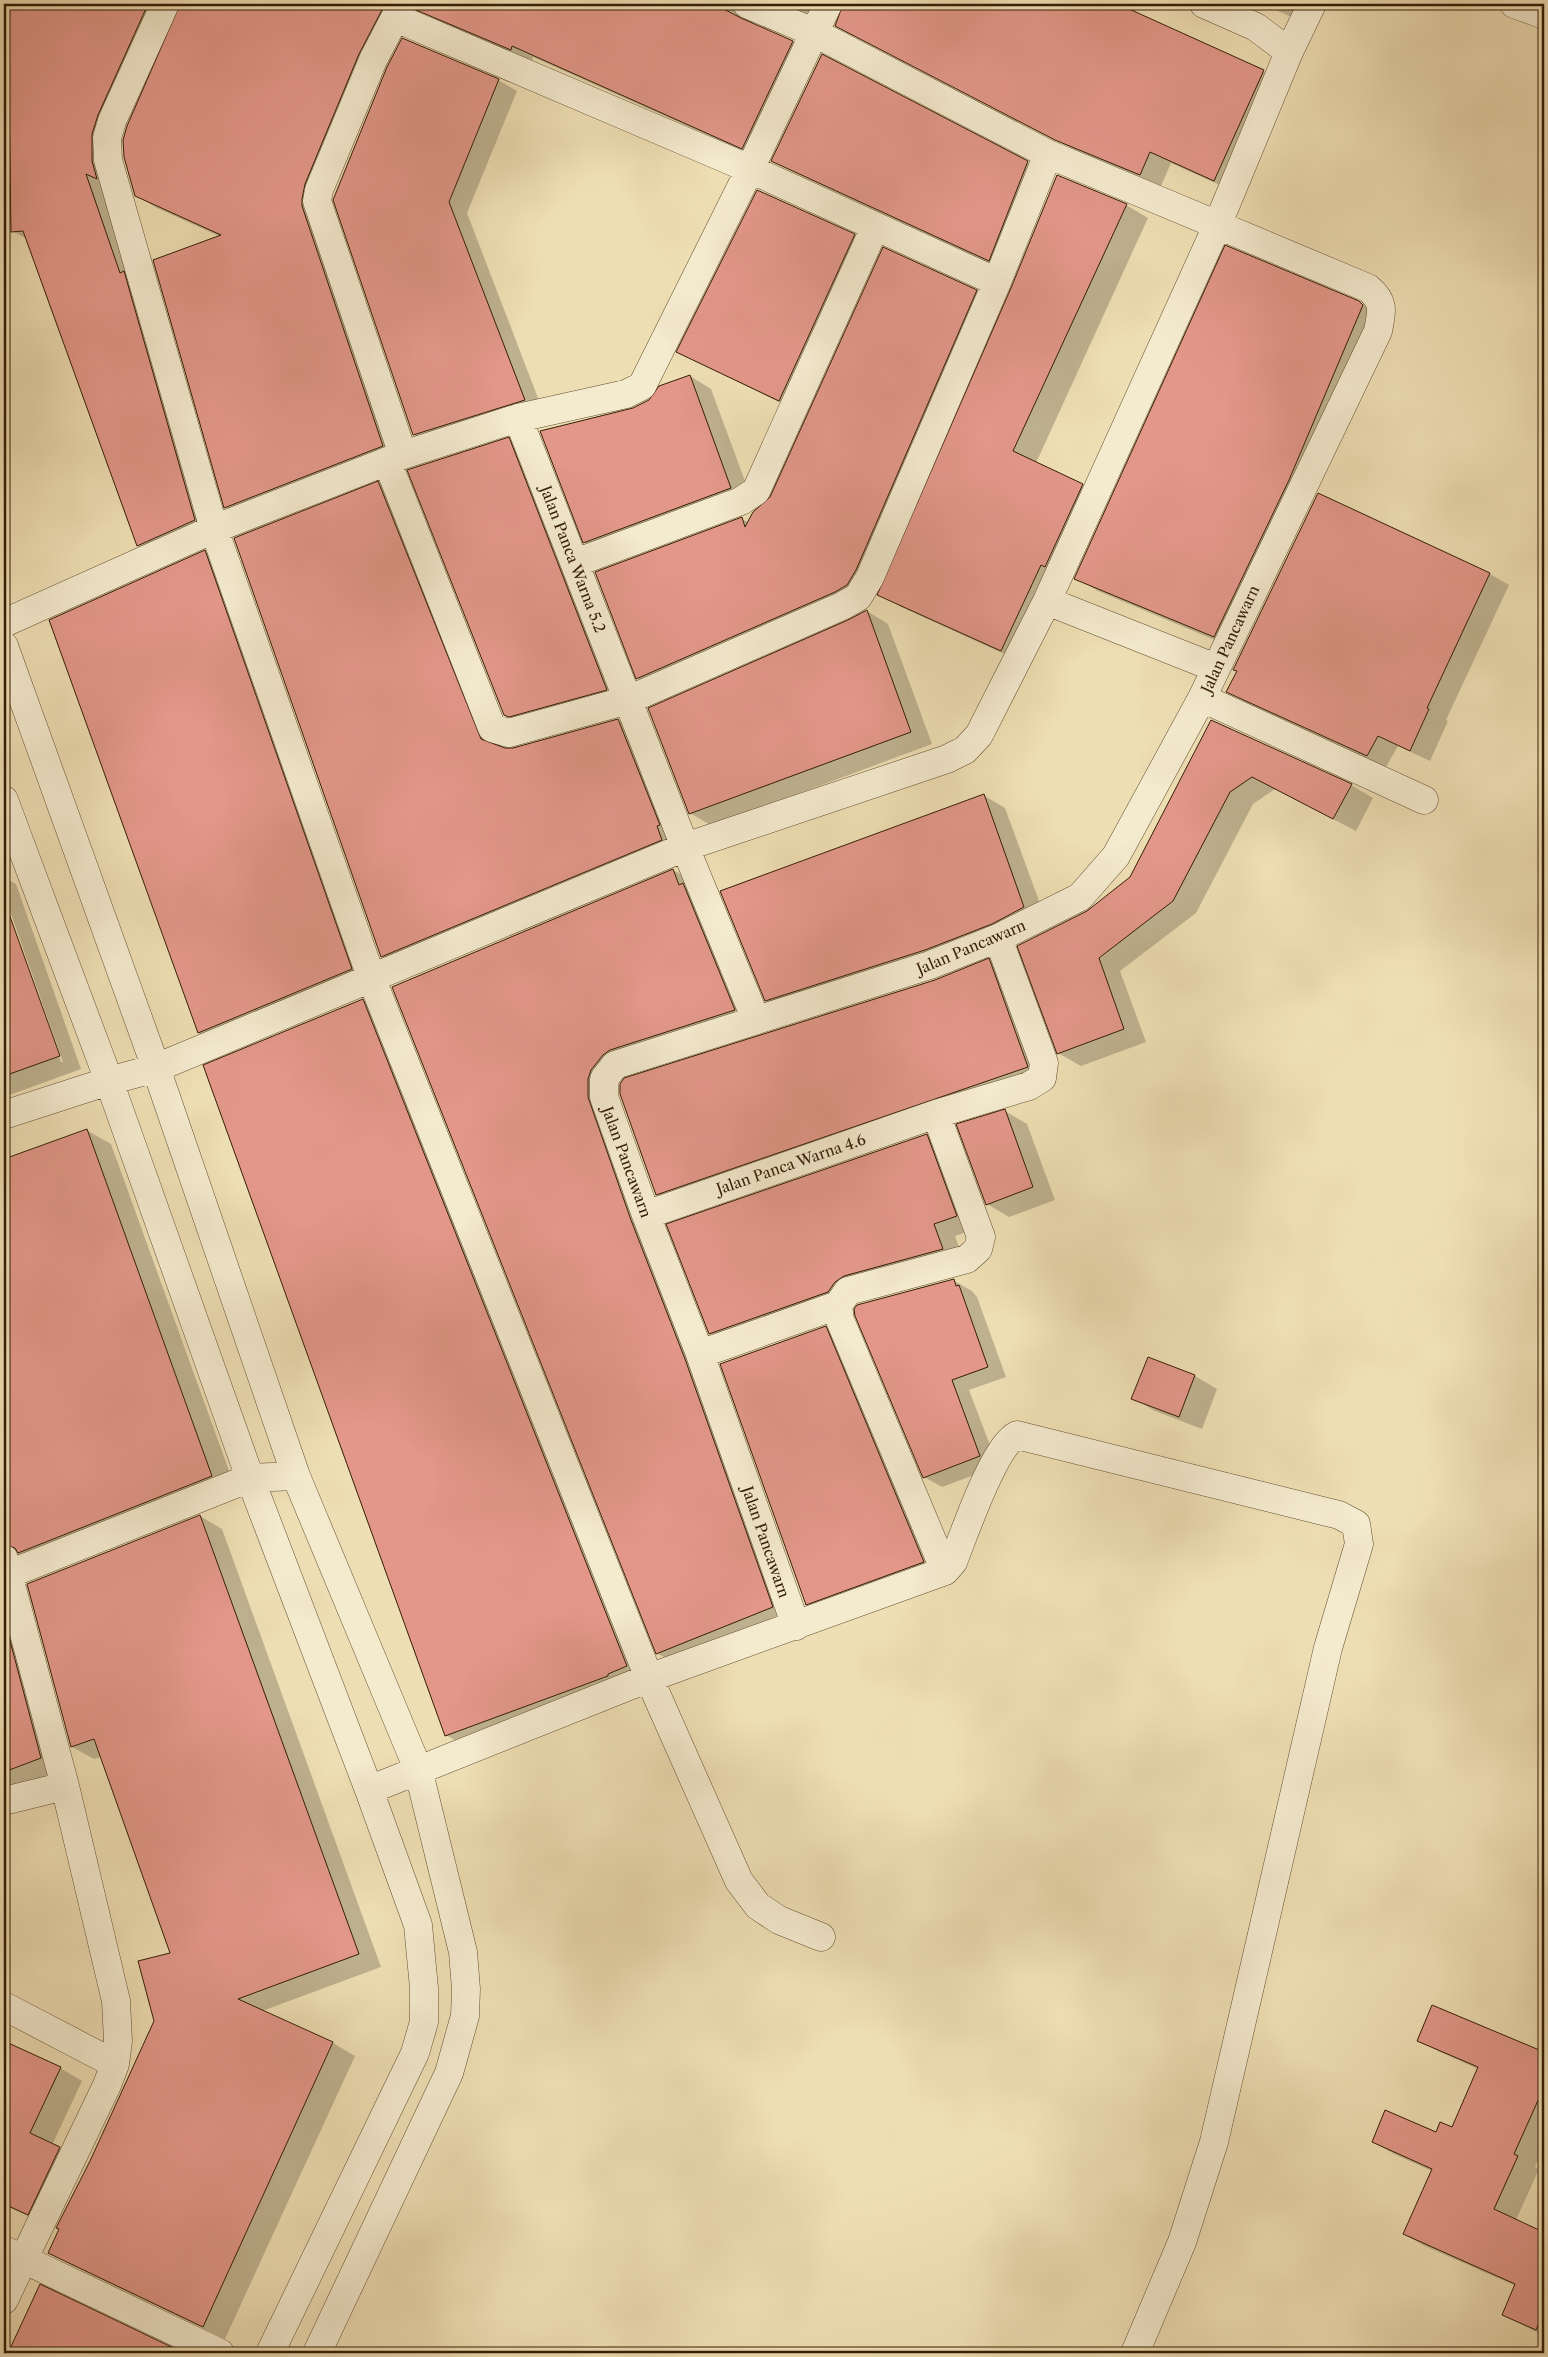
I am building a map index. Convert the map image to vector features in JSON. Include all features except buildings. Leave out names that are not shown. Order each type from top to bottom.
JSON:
[{"type":"street","points":[[165,4],[112,121],[107,138],[108,160],[214,529],[370,977],[649,1678],[739,1881],[758,1906],[779,1920],[821,1937]]},
{"type":"street","name":"Jalan Pancawarn","points":[[747,4],[815,33],[1048,154],[1368,288],[1378,296],[1382,315],[1378,331],[1202,698],[1116,856],[1080,897],[998,938],[930,966],[614,1065],[604,1079],[604,1097],[646,1215],[700,1354],[796,1626]]},
{"type":"street","points":[[4,623],[214,529],[395,458],[518,418],[626,394],[642,386],[750,169],[828,4]]},
{"type":"street","points":[[1204,4],[1256,27],[1289,52]]},
{"type":"street","points":[[4,1115],[156,1068],[685,847],[947,759],[965,750],[979,735],[1047,601],[1217,226],[1289,52],[1312,4]]},
{"type":"street","points":[[1517,4],[1544,15]]},
{"type":"street","points":[[997,282],[399,11],[373,60],[317,201],[395,458],[492,728],[509,733],[628,700],[842,606],[858,597],[870,577],[997,282],[1048,154]]},
{"type":"street","points":[[575,563],[741,501],[756,491],[875,227]]},
{"type":"street","name":"Jalan Panca Warna 5.2","points":[[518,418],[685,847],[756,1020]]},
{"type":"street","points":[[1047,601],[1216,668]]},
{"type":"street","points":[[4,646],[156,1068],[296,1476],[418,1769],[463,1952],[466,1989],[465,2016],[448,2073],[318,2353]]},
{"type":"street","points":[[1202,698],[1424,800]]},
{"type":"street","points":[[4,800],[15,861],[109,1081],[250,1478],[369,1790],[418,1925],[424,1988],[424,2022],[415,2053],[404,2080],[270,2353]]},
{"type":"street","name":"Jalan Panca Warna 4.6","points":[[646,1215],[936,1114],[1029,1086],[1042,1078],[1044,1063],[998,938]]},
{"type":"street","points":[[700,1354],[838,1305],[848,1291],[967,1259],[978,1249],[981,1237],[936,1114]]},
{"type":"street","points":[[838,1305],[840,1320],[945,1571]]},
{"type":"street","points":[[369,1790],[649,1678],[945,1571],[953,1562],[997,1456],[1012,1438],[1017,1435],[1339,1515],[1356,1524],[1360,1544],[1328,1648],[1214,2142],[1182,2242],[1135,2353]]},
{"type":"street","points":[[4,2300],[14,2255],[115,2064],[118,2041],[116,2001],[65,1786],[6,1570],[250,1478],[296,1476]]},
{"type":"street","points":[[4,1801],[65,1786]]},
{"type":"street","points":[[4,2006],[115,2064]]},
{"type":"street","points":[[14,2255],[220,2353]]}]
